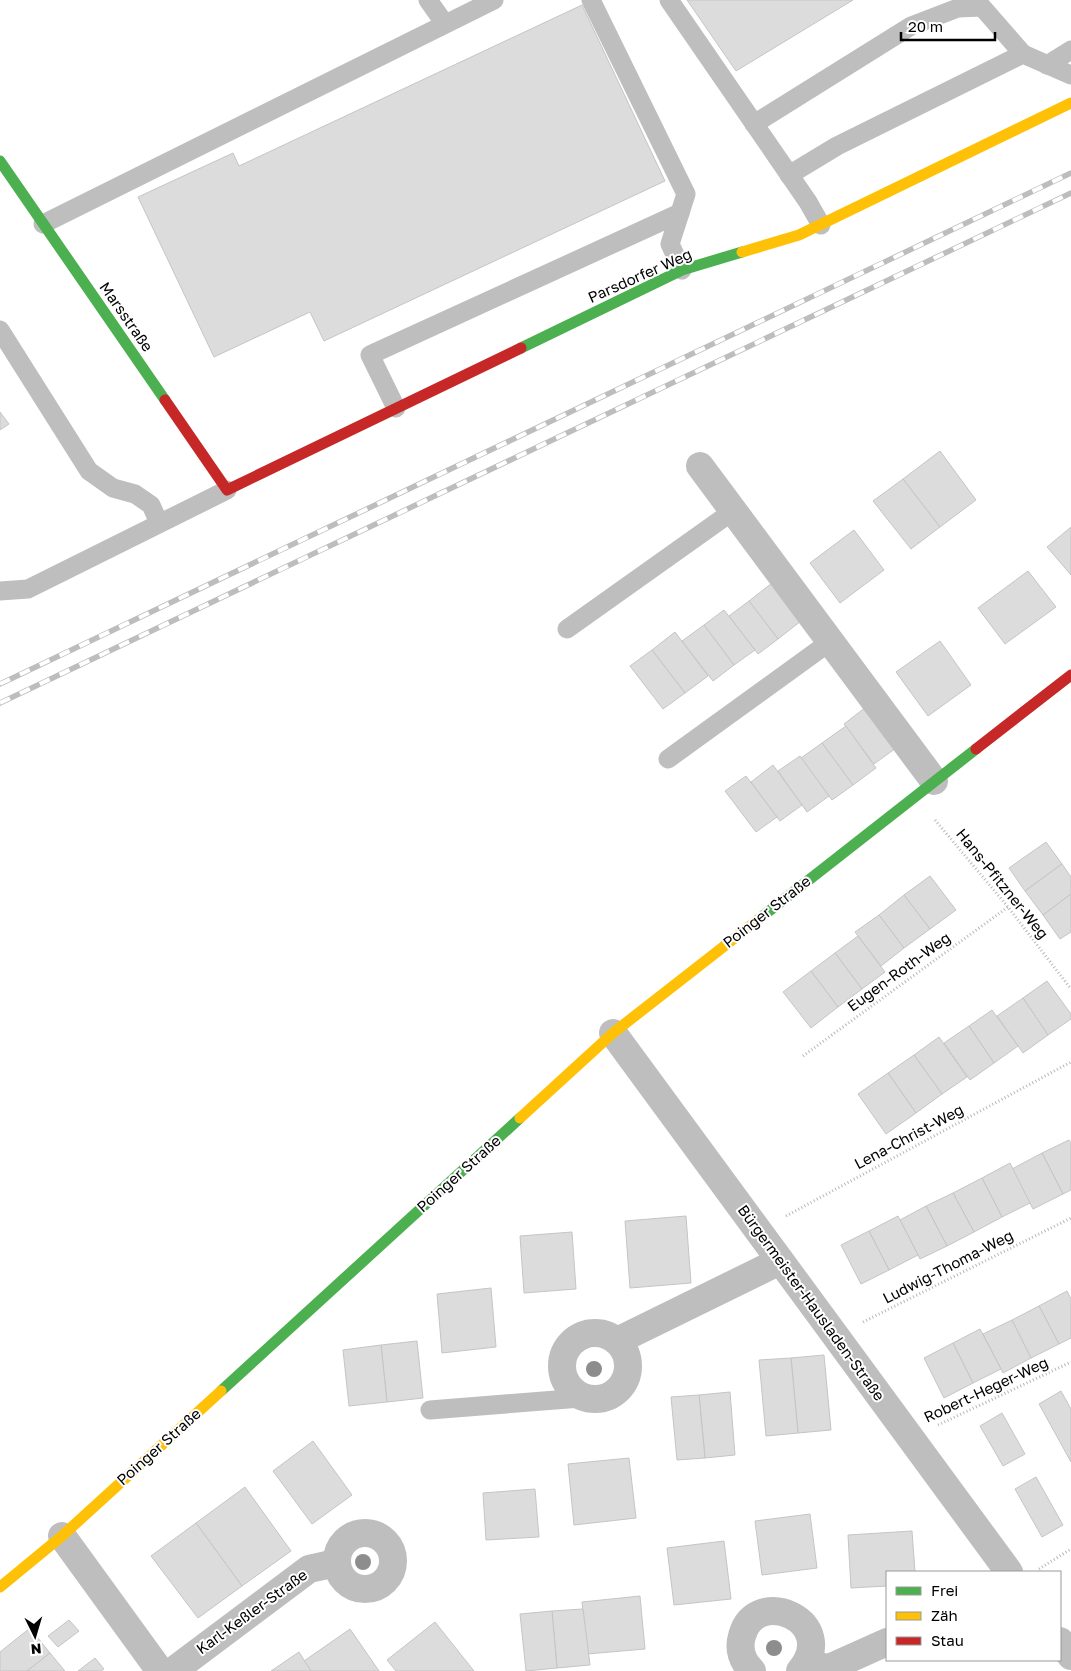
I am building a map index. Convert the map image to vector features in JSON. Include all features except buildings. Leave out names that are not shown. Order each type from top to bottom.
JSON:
[{"type":"street","name":"Parsdorfer Weg","points":[[227,490],[682,270],[799,235],[1071,103]]},
{"type":"street","name":"Marsstraße","points":[[0,161],[227,490]]},
{"type":"street","points":[[700,466],[830,641],[924,788]]},
{"type":"street","name":"Poinger Straße","points":[[0,1588],[62,1536],[613,1033],[924,788],[1071,675]]},
{"type":"street","name":"Bürgermeister-Hausladen-Straße","points":[[613,1033],[1008,1571]]},
{"type":"street","points":[[617,1341],[780,1261]]},
{"type":"street","points":[[595,1332],[606,1334],[617,1341],[627,1358],[628,1369],[626,1379],[612,1395],[592,1400],[581,1398],[572,1392],[565,1383],[561,1372],[561,1360],[566,1349],[578,1337],[595,1332]]},
{"type":"street","points":[[62,1536],[160,1671]]},
{"type":"street","name":"Karl-Keßler-Straße","points":[[173,1671],[309,1569],[336,1563]]},
{"type":"street","points":[[752,1671],[746,1665],[741,1654],[740,1642],[744,1630],[755,1618],[770,1611],[792,1614],[804,1626],[811,1642],[810,1653],[803,1667],[829,1668],[886,1642]]},
{"type":"street","points":[[1061,1642],[1071,1656]]},
{"type":"lane","points":[[428,0],[445,24]]},
{"type":"lane","points":[[44,224],[494,0]]},
{"type":"lane","points":[[591,0],[686,194],[670,244],[682,270]]},
{"type":"lane","points":[[669,0],[808,202],[821,225]]},
{"type":"lane","points":[[754,124],[911,26],[958,8],[982,7],[1023,54],[1071,75]]},
{"type":"lane","points":[[1047,65],[1071,50]]},
{"type":"lane","points":[[789,175],[837,146],[1023,54]]},
{"type":"lane","points":[[396,408],[370,355],[680,212]]},
{"type":"lane","points":[[0,330],[89,471],[113,488],[136,494],[150,505],[159,523]]},
{"type":"lane","points":[[0,591],[28,589],[227,490]]},
{"type":"lane","points":[[567,629],[733,511]]},
{"type":"lane","points":[[668,759],[830,641]]},
{"type":"lane","points":[[430,1410],[581,1398]]},
{"type":"path","name":"Hans-Pfitzner-Weg","points":[[924,788],[1008,907],[1071,989]]},
{"type":"path","name":"Eugen-Roth-Weg","points":[[803,1056],[1008,907]]},
{"type":"path","name":"Lena-Christ-Weg","points":[[759,1231],[1071,1062]]},
{"type":"path","name":"Ludwig-Thoma-Weg","points":[[836,1336],[1071,1218]]},
{"type":"path","name":"Robert-Heger-Weg","points":[[910,1438],[1071,1362]]},
{"type":"path","points":[[1036,1571],[1071,1549]]},
{"type":"railway","points":[[0,684],[1071,173]]},
{"type":"railway","points":[[0,703],[1071,193]]},
{"type":"traffic: fast","points":[[0,161],[165,400]]},
{"type":"traffic: fast","points":[[521,348],[682,270],[742,252]]},
{"type":"traffic: fast","points":[[759,919],[976,749]]},
{"type":"traffic: fast","points":[[221,1391],[520,1118]]},
{"type":"traffic: slow","points":[[742,252],[799,235],[1071,103]]},
{"type":"traffic: slow","points":[[520,1118],[613,1033],[759,919]]},
{"type":"traffic: slow","points":[[0,1587],[62,1536],[221,1391]]},
{"type":"traffic: jam","points":[[165,400],[227,490],[521,348]]},
{"type":"traffic: jam","points":[[976,749],[1071,675]]}]
